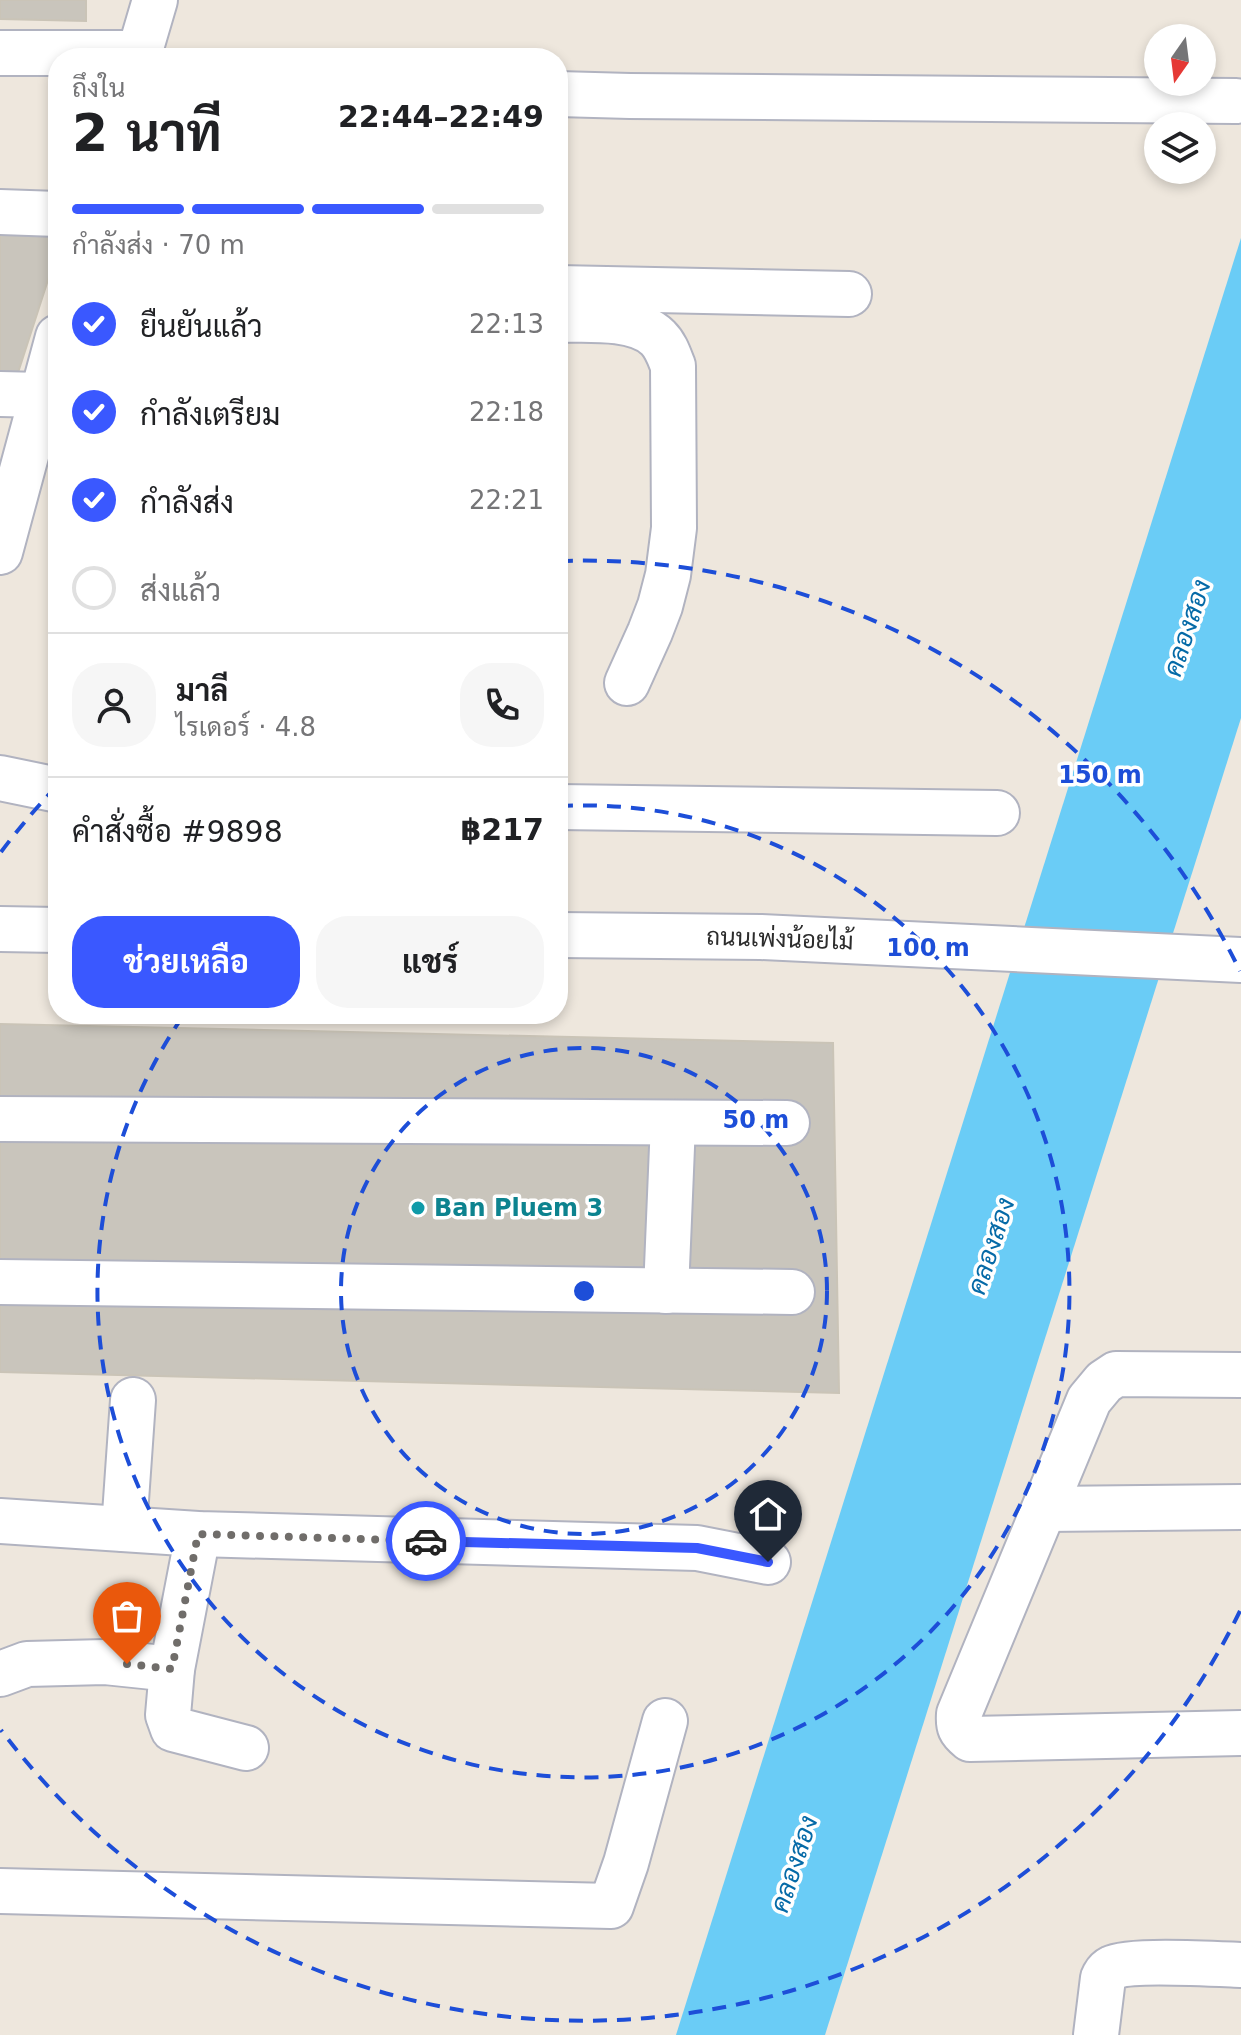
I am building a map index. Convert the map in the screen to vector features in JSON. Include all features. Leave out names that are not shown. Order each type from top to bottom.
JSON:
[{"type":"street","points":[[141,48],[155,0]]},
{"type":"street","points":[[0,53],[48,54]]},
{"type":"street","points":[[568,94],[1236,101]]},
{"type":"street","points":[[0,212],[48,214]]},
{"type":"street","points":[[568,288],[849,294]]},
{"type":"street","points":[[568,320],[601,320],[649,330],[666,347],[673,366],[674,528],[668,575],[650,632],[627,683]]},
{"type":"street","points":[[0,552],[21,395],[48,353]]},
{"type":"street","points":[[0,778],[48,788]]},
{"type":"street","points":[[568,807],[997,813]]},
{"type":"street","points":[[0,929],[48,930]]},
{"type":"street","name":"ถนนเพ่งน้อยไม้","points":[[568,935],[761,937],[1228,960]]},
{"type":"street","points":[[666,1291],[673,1123]]},
{"type":"street","points":[[3,1129],[787,1123]]},
{"type":"street","points":[[0,1282],[792,1292]]},
{"type":"street","points":[[1241,1375],[1116,1374],[1104,1382],[1089,1400],[959,1714],[958,1726],[970,1739],[1241,1733]]},
{"type":"street","points":[[124,1529],[133,1400]]},
{"type":"street","points":[[1045,1509],[1241,1507]]},
{"type":"street","points":[[0,1521],[198,1534],[697,1548],[768,1562]]},
{"type":"street","points":[[198,1534],[172,1669],[168,1715],[173,1729],[246,1748]]},
{"type":"street","points":[[0,1674],[27,1664],[105,1662],[172,1669]]},
{"type":"street","points":[[0,1891],[611,1906],[665,1721]]},
{"type":"street","points":[[1096,2035],[1103,1978],[1112,1968],[1146,1963],[1241,1965]]},
{"type":"water","name":"คลองสอง","points":[[1241,238],[1241,718],[825,2035],[676,2035]]},
{"type":"building","points":[[0,0],[86,0],[86,21],[0,19]]},
{"type":"building","points":[[0,226],[48,228],[48,280],[4,416],[0,416]]},
{"type":"building","name":"Ban Pluem 3","points":[[0,1024],[833,1043],[839,1393],[0,1372]]},
{"type":"way so far","points":[[127,1664],[172,1669],[198,1534],[426,1541]]},
{"type":"place","name":"Ban Pluem 3","points":[[418,1208]]},
{"type":"route","points":[[426,1541],[697,1548],[768,1562]]}]
